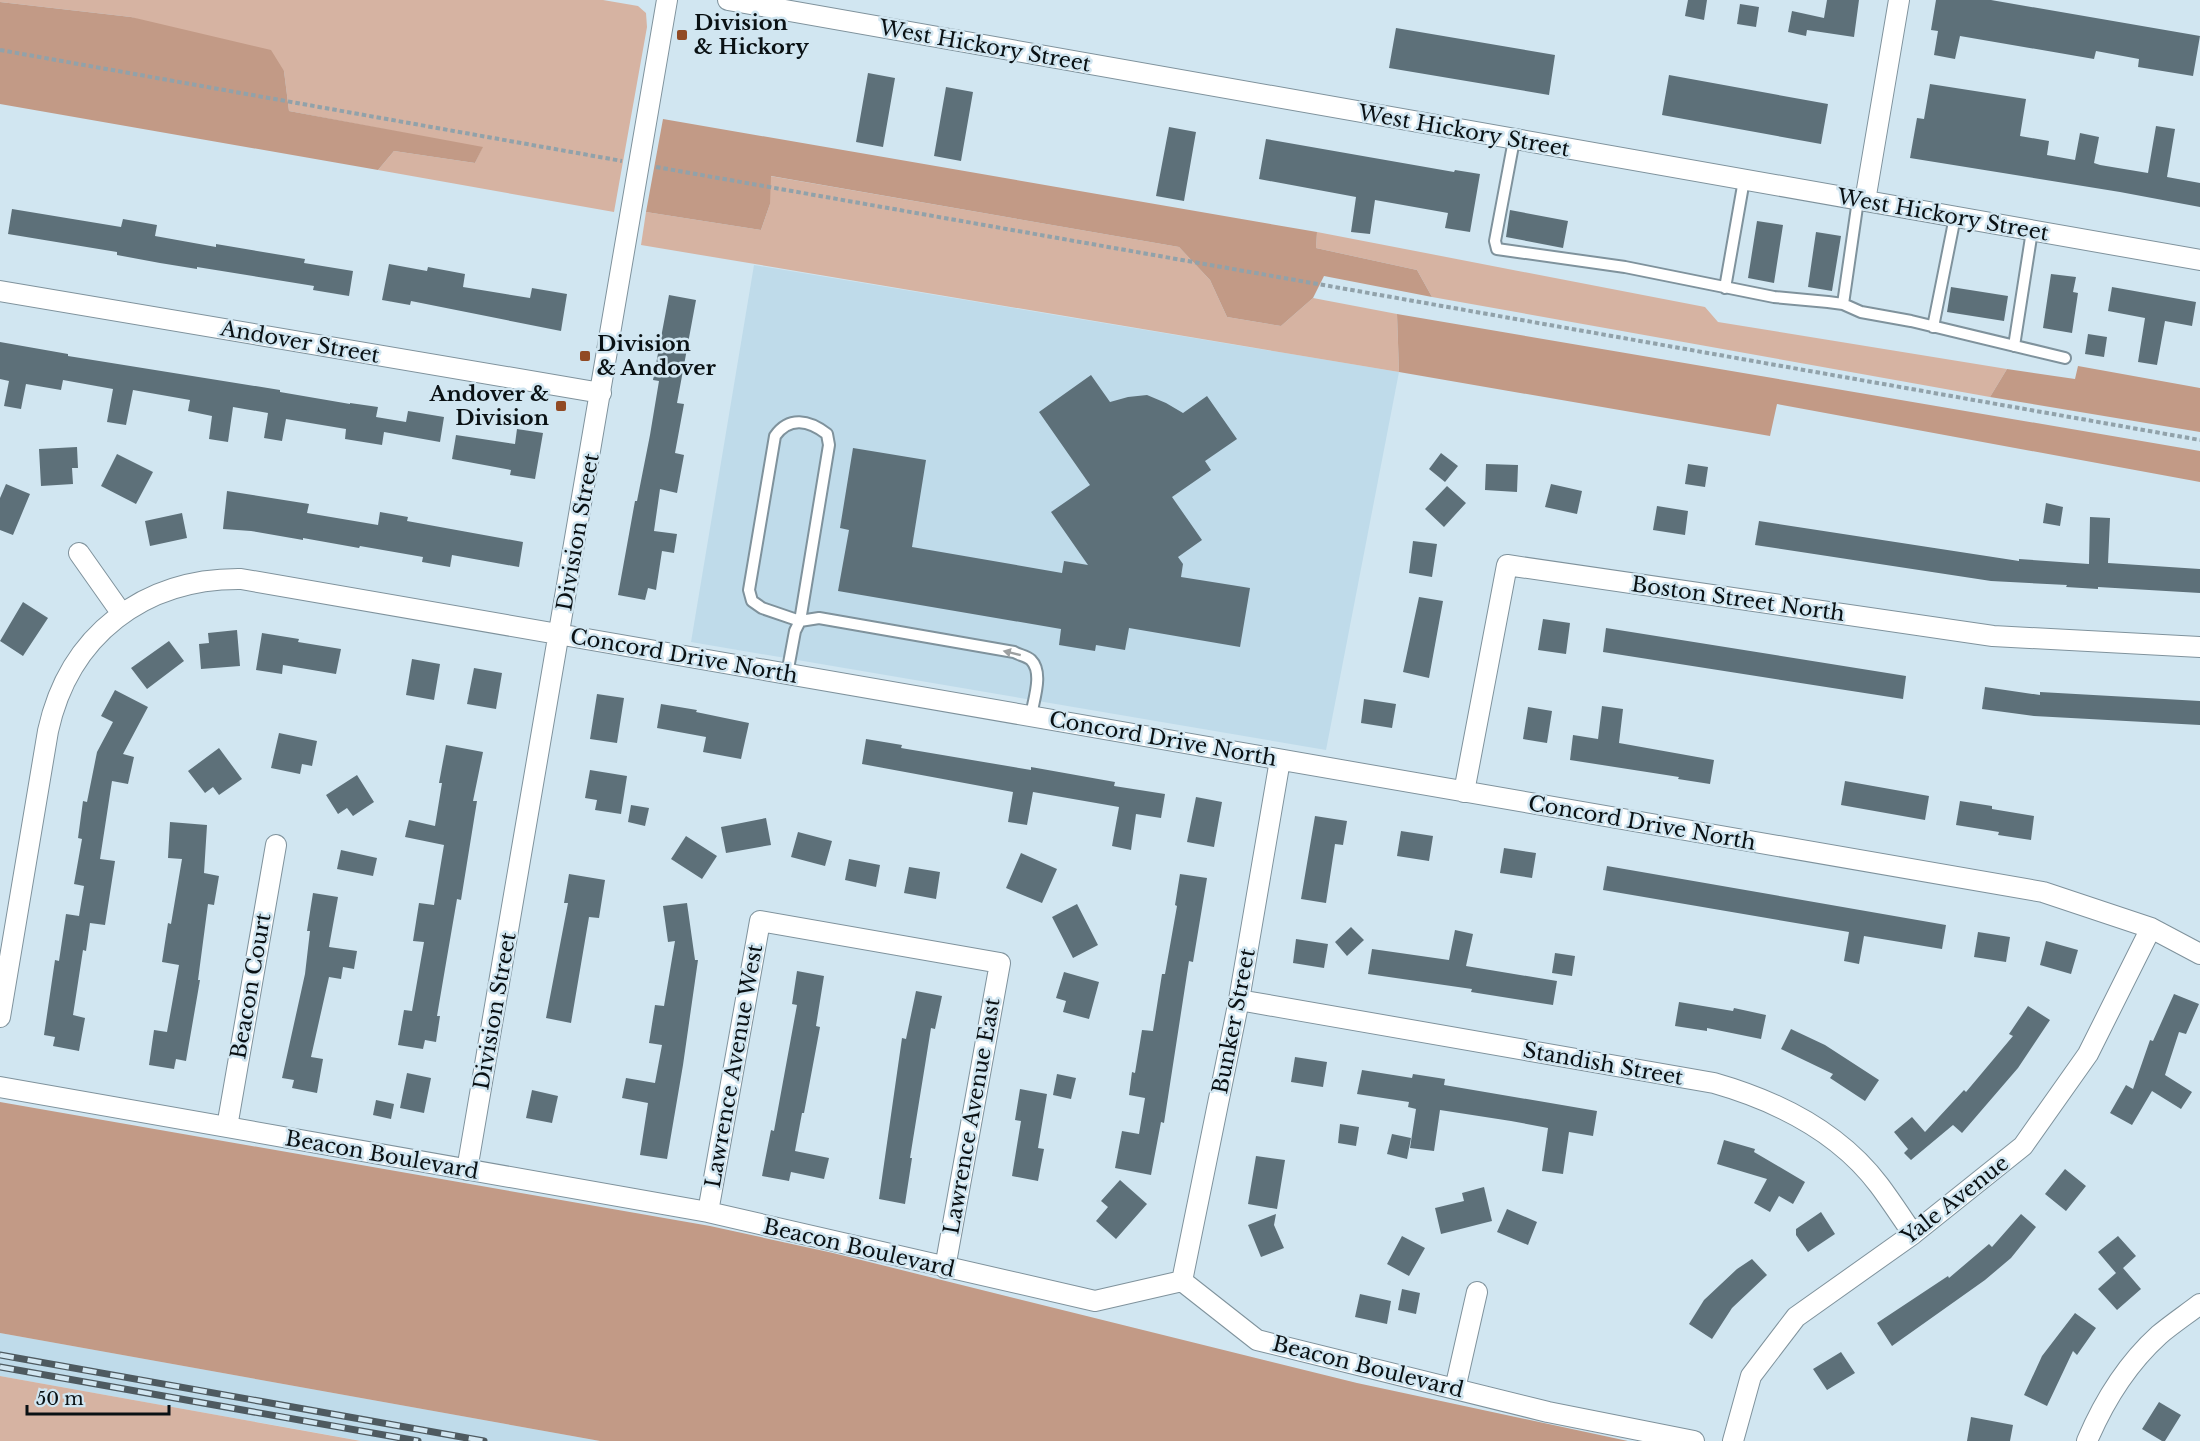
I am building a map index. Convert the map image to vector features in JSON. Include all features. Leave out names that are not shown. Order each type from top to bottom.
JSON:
[{"type":"street","name":"Division Street","points":[[467,1170],[667,0]]},
{"type":"street","name":"West Hickory Street","points":[[728,0],[2200,260]]},
{"type":"street","points":[[1862,201],[1899,0]]},
{"type":"street","name":"Andover Street","points":[[0,291],[601,393]]},
{"type":"street","points":[[79,553],[122,614]]},
{"type":"street","name":"Boston Street North","points":[[1464,792],[1507,565],[1993,636],[2200,647]]},
{"type":"street","name":"Concord Drive North","points":[[0,1017],[53,706],[78,657],[97,634],[122,614],[171,588],[218,579],[241,579],[2043,892],[2151,928],[2200,954]]},
{"type":"street","name":"Bunker Street","points":[[1182,1281],[1239,1000],[1280,760]]},
{"type":"street","name":"Beacon Court","points":[[227,1127],[276,845]]},
{"type":"street","name":"Lawrence Avenue East","points":[[760,921],[1000,963],[945,1268]]},
{"type":"street","name":"Lawrence Avenue West","points":[[708,1212],[760,921]]},
{"type":"street","name":"Yale Avenue","points":[[1733,1441],[1751,1376],[1796,1317],[1913,1234],[2023,1146],[2088,1054],[2151,928]]},
{"type":"street","name":"Standish Street","points":[[1239,1000],[1714,1083],[1745,1092],[1773,1103],[1827,1136],[1878,1183],[1913,1234]]},
{"type":"street","name":"Beacon Boulevard","points":[[0,1087],[708,1212],[1095,1301],[1182,1281],[1257,1340],[1548,1412],[1694,1441]]},
{"type":"street","points":[[1455,1389],[1477,1292]]},
{"type":"street","points":[[2087,1441],[2117,1383],[2130,1366],[2161,1334],[2200,1304]]},
{"type":"lane","points":[[1514,140],[1496,241],[1497,249],[1625,267],[1774,297],[1843,304],[1861,312],[2065,358]]},
{"type":"lane","points":[[1725,288],[1744,180]]},
{"type":"lane","points":[[1843,304],[1862,201]]},
{"type":"lane","points":[[1934,327],[1956,217]]},
{"type":"lane","points":[[2014,346],[2032,231]]},
{"type":"lane","points":[[787,674],[795,631],[800,621],[829,445],[827,434],[817,426],[794,422],[782,426],[775,436],[749,590],[752,602],[762,608],[800,621],[819,618],[1014,652],[1030,658],[1036,667],[1037,678],[1031,716]]},
{"type":"path","points":[[0,50],[624,161]]},
{"type":"path","points":[[651,166],[2200,440]]},
{"type":"shaded area","points":[[0,0],[603,0],[638,6],[646,13],[647,27],[614,212],[378,170],[394,151],[475,163],[482,148],[289,111],[284,71],[131,17],[0,2]]},
{"type":"shaded area","points":[[0,2],[131,17],[271,50],[284,71],[289,111],[483,147],[475,163],[394,151],[378,170],[0,104]]},
{"type":"shaded area","points":[[663,119],[1317,232],[1316,248],[1417,270],[1432,297],[1324,276],[1313,298],[1281,326],[1227,317],[1210,280],[1179,247],[771,176],[770,204],[761,230],[646,212]]},
{"type":"shaded area","points":[[770,176],[1179,247],[1210,280],[1227,317],[1281,326],[1313,298],[1397,314],[1399,372],[641,245],[646,212],[761,230],[770,204]]},
{"type":"shaded area","points":[[1317,232],[1705,307],[1718,322],[2007,369],[1990,397],[1432,297],[1417,270],[1316,248]]},
{"type":"shaded area","points":[[754,265],[1399,372],[1326,750],[691,642]]},
{"type":"shaded area","points":[[1397,314],[2200,451],[2200,482],[1777,404],[1770,436],[1399,372]]},
{"type":"shaded area","points":[[2078,366],[2200,388],[2200,432],[1990,397],[2007,369],[2075,379]]},
{"type":"shaded area","points":[[0,1102],[710,1226],[833,1253],[1357,1383],[1628,1441],[600,1441],[0,1333]]},
{"type":"shaded area","points":[[0,1333],[600,1441],[362,1441],[0,1376]]},
{"type":"shaded area","points":[[0,1376],[361,1441],[0,1441]]},
{"type":"building","points":[[1688,0],[1707,0],[1704,20],[1685,16]]},
{"type":"building","points":[[1827,0],[1859,0],[1854,37],[1807,30],[1806,36],[1788,32],[1792,11],[1824,18]]},
{"type":"building","points":[[1936,0],[1991,0],[2200,36],[2193,76],[2138,67],[2139,59],[2096,51],[2094,59],[1960,36],[1955,59],[1934,55],[1938,31],[1931,30]]},
{"type":"building","points":[[1740,4],[1759,7],[1756,27],[1737,24]]},
{"type":"building","points":[[1396,28],[1555,55],[1549,95],[1389,68]]},
{"type":"building","points":[[868,73],[895,78],[883,147],[856,142]]},
{"type":"building","points":[[1669,75],[1828,104],[1821,144],[1662,115]]},
{"type":"building","points":[[1930,84],[2026,99],[2020,136],[2049,141],[2047,155],[2075,160],[2080,133],[2099,137],[2094,163],[2100,165],[2148,173],[2156,126],[2175,129],[2167,177],[2200,183],[2200,207],[1910,158],[1917,118],[1924,119]]},
{"type":"building","points":[[946,87],[973,92],[961,161],[934,156]]},
{"type":"building","points":[[1169,127],[1196,132],[1184,201],[1156,196]]},
{"type":"building","points":[[1266,139],[1454,172],[1455,170],[1480,174],[1470,232],[1445,228],[1448,213],[1375,200],[1370,234],[1351,232],[1356,197],[1259,179]]},
{"type":"building","points":[[12,209],[121,227],[123,219],[157,225],[155,236],[305,259],[304,263],[353,271],[349,296],[313,290],[314,286],[160,263],[117,255],[117,252],[8,234]]},
{"type":"building","points":[[1510,210],[1568,221],[1563,248],[1506,237]]},
{"type":"building","points":[[1757,221],[1783,225],[1774,283],[1748,278]]},
{"type":"building","points":[[1816,232],[1841,236],[1832,291],[1808,287]]},
{"type":"building","points":[[389,264],[427,271],[428,267],[465,274],[463,287],[530,298],[532,288],[567,294],[561,331],[411,301],[410,305],[382,300]]},
{"type":"building","points":[[2051,274],[2076,277],[2073,292],[2078,293],[2072,333],[2043,328]]},
{"type":"building","points":[[1951,287],[2008,296],[2004,321],[1947,312]]},
{"type":"building","points":[[2112,287],[2196,302],[2192,326],[2165,321],[2157,365],[2138,362],[2145,318],[2108,311]]},
{"type":"building","points":[[669,295],[696,300],[677,403],[684,404],[675,453],[684,455],[677,493],[660,489],[654,531],[677,534],[674,553],[662,551],[656,590],[648,588],[645,600],[618,595],[650,435],[659,381],[653,380]]},
{"type":"building","points":[[2088,334],[2107,337],[2104,357],[2085,354]]},
{"type":"building","points":[[0,342],[68,354],[68,356],[378,407],[376,417],[406,422],[408,411],[444,417],[440,442],[384,432],[382,445],[345,439],[346,429],[286,419],[282,441],[264,438],[268,413],[233,407],[228,442],[209,439],[212,416],[188,411],[190,400],[133,390],[126,425],[107,422],[113,389],[63,380],[61,390],[26,384],[21,409],[4,406],[9,381],[0,379]]},
{"type":"building","points":[[1091,375],[1110,402],[1147,395],[1183,413],[1207,396],[1237,439],[1205,461],[1211,470],[1172,497],[1202,540],[1178,557],[1183,564],[1181,577],[1250,588],[1240,647],[1129,628],[1125,650],[1096,645],[1095,651],[1059,645],[1061,629],[838,591],[849,530],[840,528],[853,448],[926,460],[912,547],[1062,573],[1064,561],[1088,565],[1051,512],[1090,485],[1039,412]]},
{"type":"building","points":[[517,429],[543,433],[535,479],[510,475],[511,470],[452,459],[456,435],[515,444]]},
{"type":"building","points":[[77,447],[78,468],[72,468],[73,484],[41,486],[39,449]]},
{"type":"building","points":[[1441,453],[1458,466],[1445,482],[1429,469]]},
{"type":"building","points":[[117,454],[153,472],[136,504],[101,486]]},
{"type":"building","points":[[1486,464],[1518,465],[1517,492],[1485,490]]},
{"type":"building","points":[[1688,464],[1708,467],[1705,487],[1685,484]]},
{"type":"building","points":[[6,484],[30,494],[13,535],[0,530],[0,498]]},
{"type":"building","points":[[1551,484],[1582,491],[1577,514],[1545,507]]},
{"type":"building","points":[[1447,486],[1466,503],[1444,527],[1425,509]]},
{"type":"building","points":[[227,491],[309,504],[307,513],[378,525],[380,512],[408,517],[407,521],[523,542],[519,567],[452,555],[450,567],[422,562],[423,557],[360,546],[359,548],[303,538],[303,540],[251,531],[223,529]]},
{"type":"building","points":[[2046,503],[2063,507],[2060,526],[2043,523]]},
{"type":"building","points":[[1657,506],[1688,511],[1685,535],[1653,530]]},
{"type":"building","points":[[182,513],[187,538],[150,546],[145,521]]},
{"type":"building","points":[[2090,517],[2110,518],[2108,563],[2200,569],[2200,593],[2098,587],[2098,589],[1991,581],[1755,545],[1759,521],[2019,561],[2019,559],[2089,564]]},
{"type":"building","points":[[1413,541],[1437,544],[1432,577],[1409,573]]},
{"type":"building","points":[[1419,597],[1443,601],[1429,678],[1403,672]]},
{"type":"building","points":[[23,602],[48,618],[23,656],[0,641]]},
{"type":"building","points":[[1543,619],[1570,623],[1566,654],[1538,650]]},
{"type":"building","points":[[1606,628],[1906,676],[1903,699],[1603,652]]},
{"type":"building","points":[[237,630],[240,666],[201,669],[199,644],[209,643],[208,633]]},
{"type":"building","points":[[262,633],[341,649],[336,674],[283,665],[282,674],[256,670]]},
{"type":"building","points":[[169,641],[184,661],[147,689],[131,668]]},
{"type":"building","points":[[412,659],[440,664],[434,700],[406,695]]},
{"type":"building","points":[[474,668],[502,673],[496,709],[467,704]]},
{"type":"building","points":[[1985,687],[2040,695],[2040,692],[2200,701],[2200,725],[2034,716],[1982,709]]},
{"type":"building","points":[[115,690],[148,707],[123,754],[134,757],[128,784],[112,781],[100,859],[115,861],[105,925],[90,923],[86,951],[83,950],[73,1015],[85,1018],[79,1051],[53,1046],[55,1037],[44,1035],[55,960],[59,961],[66,914],[79,916],[84,886],[74,884],[82,839],[78,838],[83,801],[87,802],[97,752],[113,722],[101,716]]},
{"type":"building","points":[[597,694],[624,698],[617,743],[590,739]]},
{"type":"building","points":[[1364,699],[1396,704],[1392,728],[1361,723]]},
{"type":"building","points":[[661,704],[749,723],[741,759],[703,752],[706,737],[657,728]]},
{"type":"building","points":[[1602,706],[1623,709],[1619,743],[1714,760],[1710,784],[1570,760],[1573,735],[1598,739]]},
{"type":"building","points":[[1528,707],[1552,711],[1547,743],[1523,739]]},
{"type":"building","points":[[279,733],[317,741],[312,766],[302,764],[300,774],[271,768]]},
{"type":"building","points":[[866,739],[902,745],[901,748],[1115,782],[1114,786],[1165,794],[1161,818],[1136,814],[1131,850],[1112,846],[1119,807],[1033,792],[1027,825],[1008,822],[1013,792],[862,764]]},
{"type":"building","points":[[446,745],[483,752],[473,801],[477,801],[461,900],[457,899],[437,1016],[440,1016],[436,1042],[425,1040],[423,1049],[398,1045],[404,1010],[412,1011],[424,942],[413,941],[419,903],[434,905],[444,845],[405,837],[409,820],[435,826],[442,783],[439,783]]},
{"type":"building","points":[[219,748],[242,779],[219,795],[213,787],[205,793],[188,771]]},
{"type":"building","points":[[590,770],[627,776],[621,814],[595,810],[597,800],[585,798]]},
{"type":"building","points":[[357,775],[374,802],[353,816],[347,808],[338,814],[326,795]]},
{"type":"building","points":[[1845,781],[1929,796],[1925,820],[1841,805]]},
{"type":"building","points":[[1196,797],[1222,802],[1214,847],[1187,842]]},
{"type":"building","points":[[1960,801],[2034,816],[2031,840],[1956,825]]},
{"type":"building","points":[[631,805],[649,808],[645,826],[628,822]]},
{"type":"building","points":[[1315,816],[1347,821],[1343,845],[1335,844],[1326,903],[1301,899]]},
{"type":"building","points":[[766,818],[771,845],[726,853],[721,827]]},
{"type":"building","points":[[170,822],[207,825],[204,873],[219,876],[214,905],[208,904],[198,980],[200,980],[186,1061],[176,1059],[174,1069],[149,1065],[154,1030],[167,1032],[179,965],[162,962],[182,859],[168,858]]},
{"type":"building","points":[[1401,831],[1433,836],[1429,861],[1397,856]]},
{"type":"building","points":[[798,832],[832,841],[825,866],[791,857]]},
{"type":"building","points":[[686,836],[717,856],[702,879],[671,859]]},
{"type":"building","points":[[1504,848],[1536,853],[1532,878],[1500,873]]},
{"type":"building","points":[[341,850],[377,858],[373,876],[337,869]]},
{"type":"building","points":[[1021,853],[1057,869],[1042,903],[1006,888]]},
{"type":"building","points":[[849,859],[880,865],[876,887],[845,880]]},
{"type":"building","points":[[1607,866],[1946,925],[1942,949],[1864,936],[1859,964],[1844,961],[1849,932],[1603,890]]},
{"type":"building","points":[[909,867],[940,872],[936,899],[904,893]]},
{"type":"building","points":[[569,874],[605,880],[599,918],[589,917],[571,1023],[546,1018],[568,903],[564,903]]},
{"type":"building","points":[[1180,874],[1207,878],[1193,962],[1189,961],[1164,1123],[1161,1122],[1151,1175],[1115,1168],[1122,1131],[1139,1134],[1145,1098],[1129,1095],[1132,1072],[1135,1073],[1142,1030],[1153,1031],[1162,974],[1165,974],[1177,906],[1175,905]]},
{"type":"building","points":[[313,893],[338,897],[329,947],[357,951],[354,969],[343,967],[341,979],[329,977],[311,1057],[323,1059],[317,1093],[292,1088],[294,1080],[282,1078],[305,974],[310,931],[307,931]]},
{"type":"building","points":[[687,903],[695,960],[698,960],[667,1159],[640,1155],[648,1103],[622,1098],[626,1078],[655,1083],[662,1045],[649,1043],[655,1005],[664,1006],[675,941],[668,942],[663,906]]},
{"type":"building","points":[[1077,904],[1098,945],[1073,958],[1052,917]]},
{"type":"building","points":[[1351,927],[1364,940],[1347,956],[1335,942]]},
{"type":"building","points":[[1455,930],[1473,934],[1466,966],[1557,981],[1553,1005],[1471,992],[1472,989],[1368,974],[1372,949],[1449,960]]},
{"type":"building","points":[[1978,932],[2010,937],[2006,962],[1974,957]]},
{"type":"building","points":[[1296,939],[1328,944],[1324,968],[1293,963]]},
{"type":"building","points":[[2046,941],[2078,950],[2071,974],[2040,965]]},
{"type":"building","points":[[1555,953],[1575,956],[1572,976],[1552,973]]},
{"type":"building","points":[[797,971],[824,976],[816,1026],[820,1027],[795,1151],[829,1158],[824,1179],[791,1172],[789,1181],[762,1176],[771,1130],[774,1131],[797,1005],[792,1004]]},
{"type":"building","points":[[1064,972],[1099,982],[1089,1019],[1063,1012],[1066,1001],[1056,998]]},
{"type":"building","points":[[916,991],[942,996],[935,1029],[931,1028],[905,1204],[879,1199],[902,1038],[906,1039]]},
{"type":"building","points":[[2174,994],[2199,1004],[2186,1034],[2179,1032],[2165,1075],[2192,1092],[2181,1109],[2152,1091],[2132,1125],[2110,1113],[2126,1085],[2133,1089],[2150,1040],[2153,1041]]},
{"type":"building","points":[[1679,1002],[1733,1011],[1734,1008],[1766,1015],[1761,1039],[1707,1028],[1707,1031],[1675,1026]]},
{"type":"building","points":[[2028,1006],[2050,1020],[2018,1068],[1962,1133],[1953,1125],[1911,1160],[1904,1153],[1908,1149],[1894,1132],[1912,1117],[1925,1132],[1964,1090],[1966,1092],[2013,1036],[2009,1034]]},
{"type":"building","points":[[1791,1029],[1825,1045],[1879,1080],[1865,1101],[1830,1078],[1833,1074],[1781,1049]]},
{"type":"building","points":[[1295,1057],[1327,1062],[1323,1087],[1291,1082]]},
{"type":"building","points":[[1362,1070],[1412,1078],[1413,1074],[1445,1079],[1444,1085],[1597,1111],[1593,1136],[1569,1132],[1563,1174],[1542,1171],[1548,1128],[1440,1110],[1434,1151],[1410,1148],[1416,1109],[1408,1107],[1409,1102],[1357,1094]]},
{"type":"building","points":[[407,1073],[431,1078],[424,1113],[400,1108]]},
{"type":"building","points":[[1057,1074],[1076,1078],[1071,1099],[1053,1095]]},
{"type":"building","points":[[1020,1089],[1047,1094],[1038,1148],[1044,1149],[1038,1181],[1012,1176],[1021,1121],[1015,1120]]},
{"type":"building","points":[[532,1090],[558,1096],[552,1123],[526,1118]]},
{"type":"building","points":[[376,1100],[394,1104],[391,1119],[373,1115]]},
{"type":"building","points":[[1340,1124],[1359,1127],[1356,1146],[1338,1143]]},
{"type":"building","points":[[1392,1134],[1411,1138],[1407,1159],[1387,1154]]},
{"type":"building","points":[[1724,1140],[1755,1149],[1754,1152],[1805,1182],[1793,1204],[1779,1196],[1770,1212],[1754,1203],[1767,1179],[1717,1164]]},
{"type":"building","points":[[1256,1156],[1285,1160],[1277,1209],[1248,1204]]},
{"type":"building","points":[[2065,1169],[2086,1186],[2066,1211],[2045,1194]]},
{"type":"building","points":[[1120,1180],[1147,1204],[1116,1239],[1096,1221],[1108,1207],[1101,1201]]},
{"type":"building","points":[[1484,1187],[1492,1221],[1441,1234],[1435,1208],[1464,1201],[1462,1193]]},
{"type":"building","points":[[1507,1209],[1537,1222],[1528,1245],[1497,1232]]},
{"type":"building","points":[[1821,1212],[1835,1234],[1808,1252],[1796,1235],[1796,1229]]},
{"type":"building","points":[[1276,1214],[1274,1225],[1284,1248],[1261,1257],[1248,1225]]},
{"type":"building","points":[[2021,1214],[2036,1227],[2011,1258],[1985,1280],[1892,1346],[1877,1323],[1948,1276],[1949,1278],[1989,1244],[1992,1247]]},
{"type":"building","points":[[1402,1236],[1425,1248],[1409,1276],[1387,1264]]},
{"type":"building","points":[[2118,1236],[2136,1256],[2123,1268],[2141,1289],[2117,1310],[2098,1289],[2116,1273],[2098,1252]]},
{"type":"building","points":[[1752,1259],[1767,1275],[1732,1308],[1712,1339],[1689,1324],[1704,1300],[1737,1269]]},
{"type":"building","points":[[1402,1289],[1420,1293],[1416,1314],[1398,1310]]},
{"type":"building","points":[[1360,1294],[1391,1301],[1387,1324],[1355,1317]]},
{"type":"building","points":[[2075,1313],[2096,1328],[2077,1355],[2073,1351],[2047,1406],[2024,1395],[2042,1356]]},
{"type":"building","points":[[1841,1352],[1855,1373],[1827,1390],[1813,1369]]},
{"type":"building","points":[[2159,1402],[2181,1415],[2165,1441],[2142,1429]]},
{"type":"building","points":[[1971,1417],[2013,1425],[2010,1441],[1967,1441]]},
{"type":"railway","points":[[0,1355],[484,1441]]},
{"type":"railway","points":[[0,1367],[418,1441]]},
{"type":"place","name":"Division & Hickory","points":[[682,35]]},
{"type":"place","name":"Division & Andover","points":[[585,356]]},
{"type":"place","name":"Andover & Division","points":[[561,406]]}]
